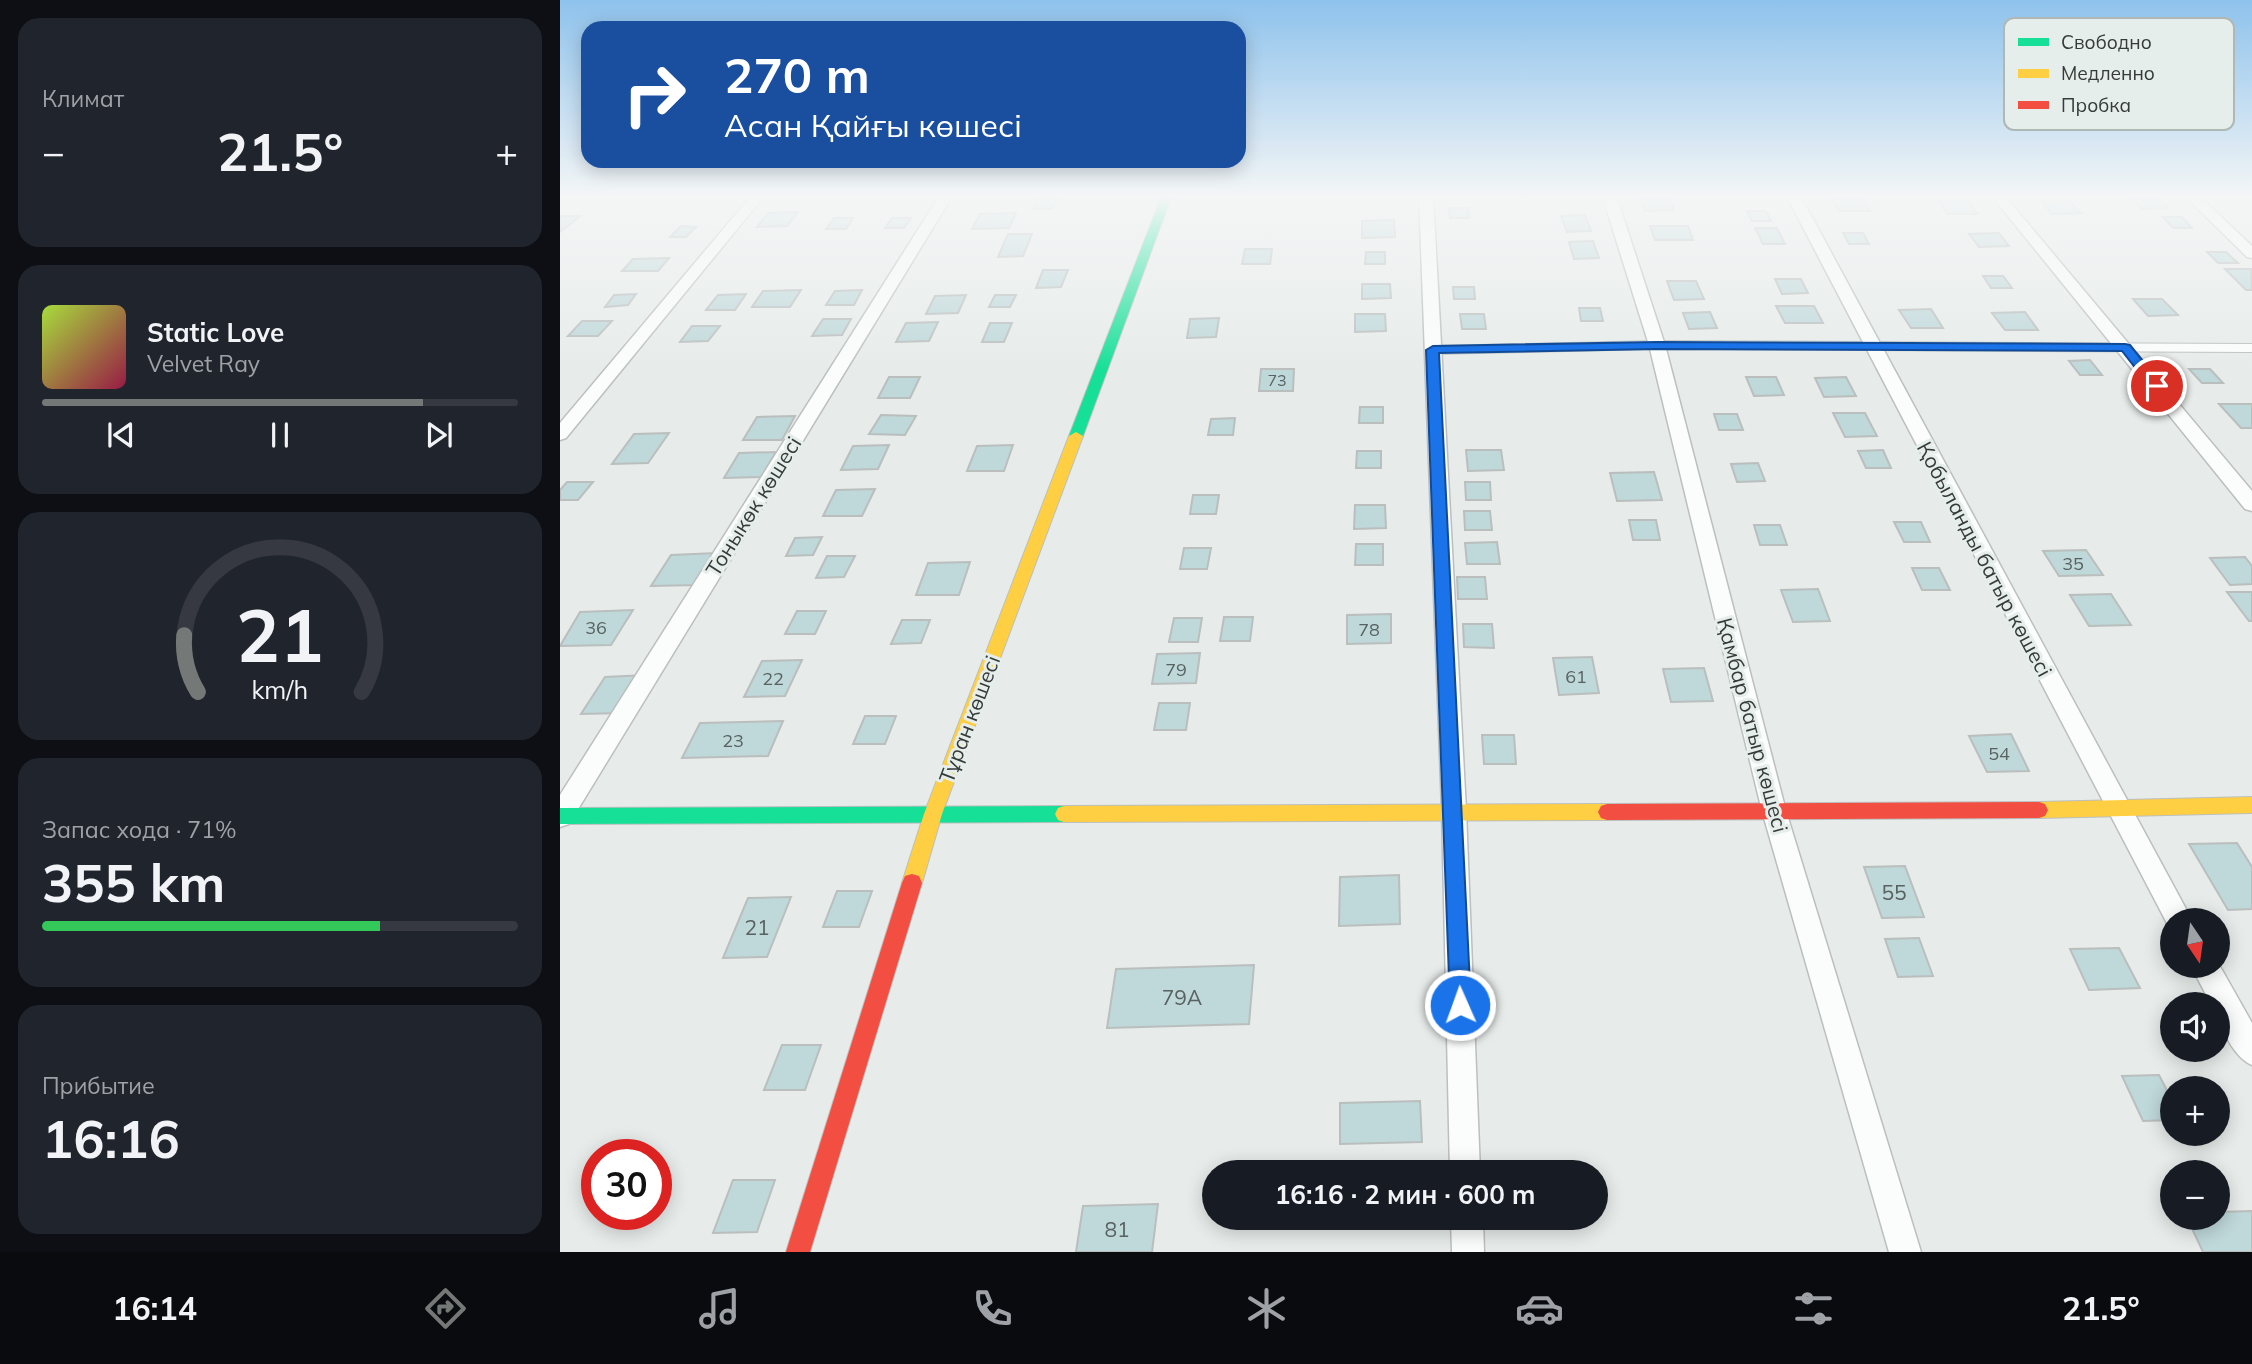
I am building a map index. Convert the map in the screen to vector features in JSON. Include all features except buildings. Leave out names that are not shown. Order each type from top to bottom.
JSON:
[{"type":"street","points":[[560,434],[710,253]]},
{"type":"street","name":"Тоныкөк көшесі","points":[[560,816],[911,253]]},
{"type":"street","name":"Тұран көшесі","points":[[798,1252],[933,814],[1145,253]]},
{"type":"street","points":[[1429,253],[1454,810],[1465,1160]]},
{"type":"street","name":"Қамбар батыр көшесі","points":[[1628,253],[1657,345],[1774,811],[1905,1252]]},
{"type":"street","name":"Қобыланды батыр көшесі","points":[[1824,253],[2172,908]]},
{"type":"street","points":[[2046,253],[2252,504]]},
{"type":"street","points":[[560,816],[1454,810],[2118,810],[2252,805]]},
{"type":"street","points":[[2212,978],[2252,1051]]},
{"type":"street","points":[[1467,1230],[1468,1252]]},
{"type":"lane","points":[[1433,350],[1657,345],[2252,348]]},
{"type":"traffic: fast","points":[[1076,436],[1145,253]]},
{"type":"traffic: fast","points":[[560,816],[1064,814]]},
{"type":"traffic: slow","points":[[912,883],[933,814],[1076,436]]},
{"type":"traffic: slow","points":[[2039,810],[2252,805]]},
{"type":"traffic: slow","points":[[1064,814],[1607,812]]},
{"type":"traffic: jam","points":[[1607,812],[2039,810]]},
{"type":"traffic: jam","points":[[798,1252],[912,883]]},
{"type":"route","points":[[1460,1005],[1433,350],[1657,345],[2125,347],[2157,386]]}]
